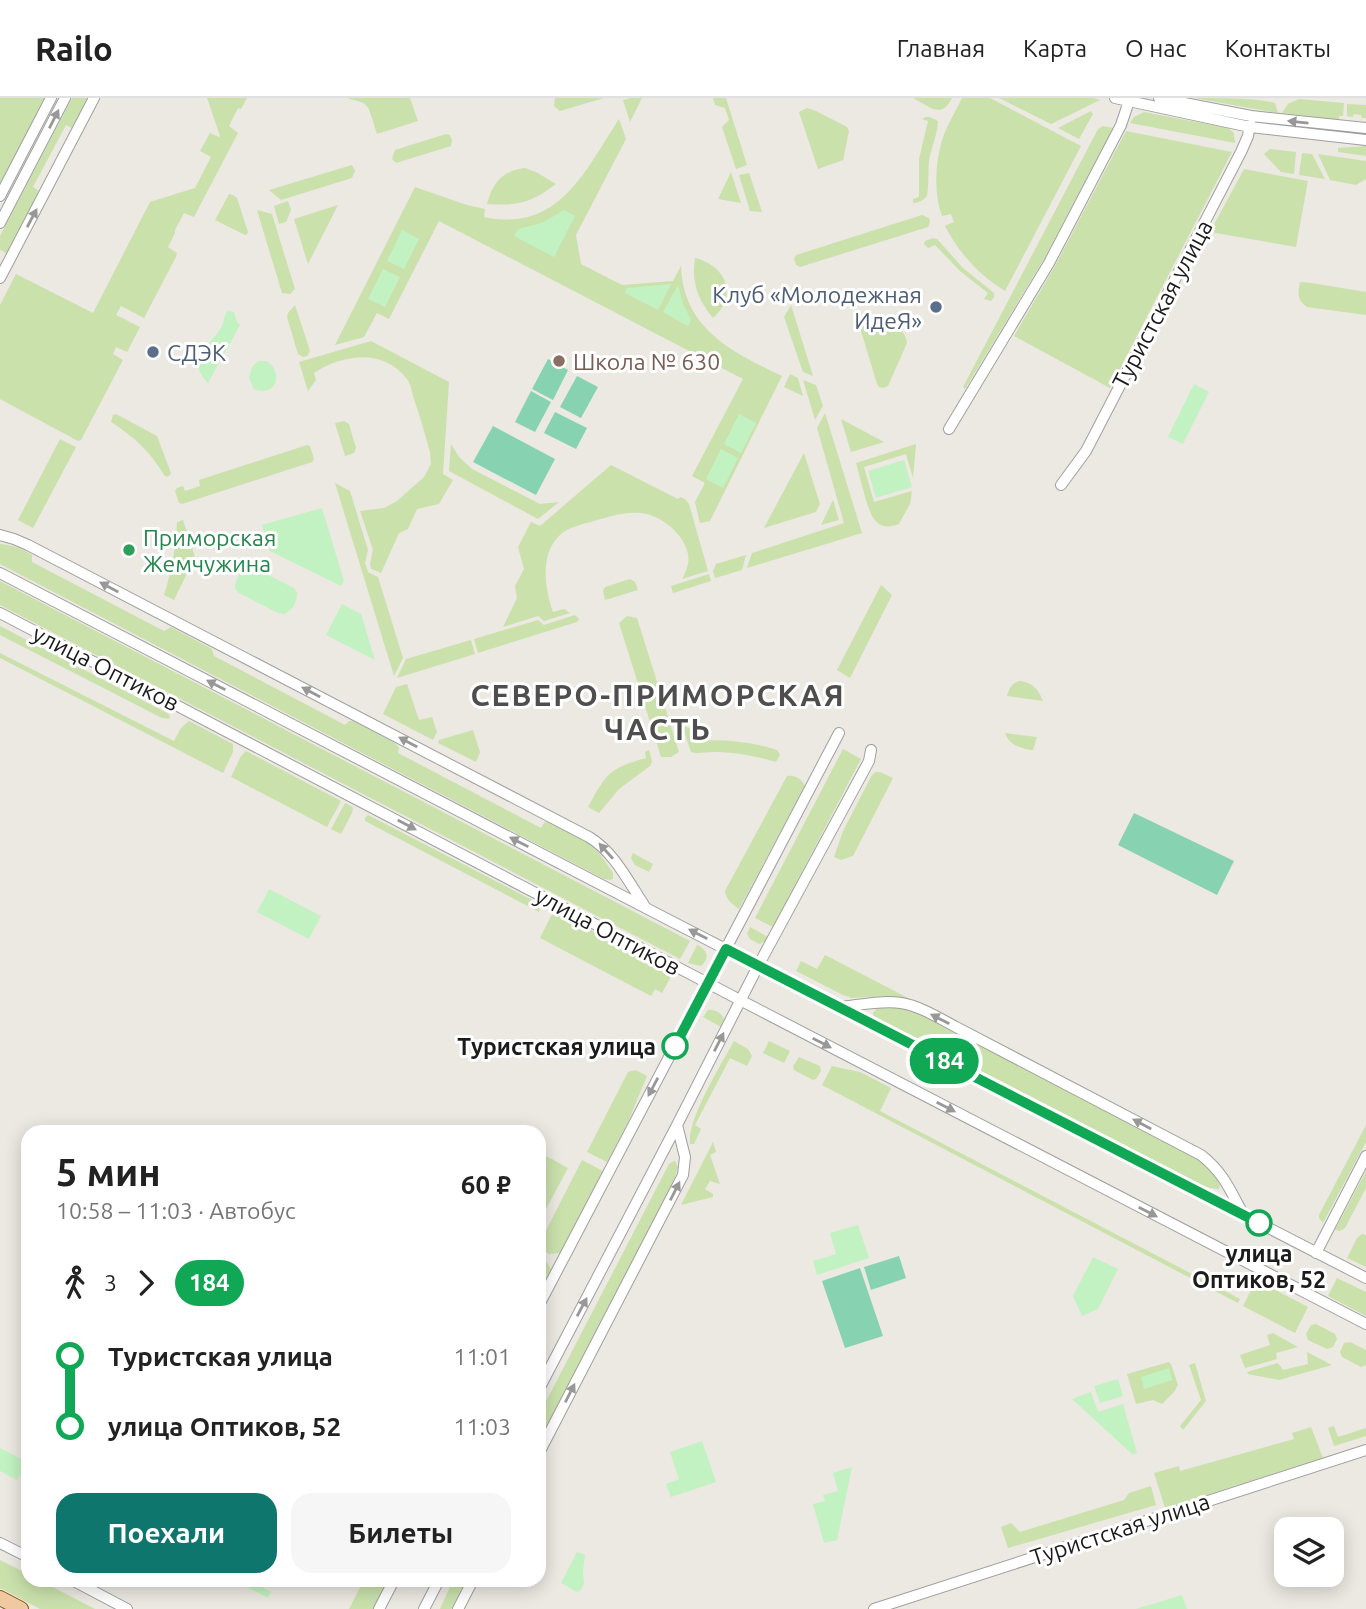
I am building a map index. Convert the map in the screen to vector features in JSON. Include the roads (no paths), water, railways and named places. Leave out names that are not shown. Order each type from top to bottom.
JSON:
[{"type":"main road","points":[[0,1598],[21,1609]]},
{"type":"street","points":[[0,196],[51,98]]},
{"type":"street","points":[[0,223],[65,98]]},
{"type":"street","points":[[0,278],[94,98]]},
{"type":"street","points":[[1115,98],[1366,140]]},
{"type":"street","points":[[1159,98],[1250,121],[1366,128]]},
{"type":"street","points":[[949,429],[1049,263],[1121,125],[1130,100]]},
{"type":"street","name":"Туристская улица","points":[[1061,485],[1086,451],[1235,164],[1248,136],[1250,121]]},
{"type":"street","points":[[0,535],[28,545],[589,837],[601,844],[610,854],[645,907]]},
{"type":"street","name":"улица Оптиков","points":[[0,573],[1366,1279]]},
{"type":"street","name":"улица Оптиков","points":[[0,613],[1366,1324]]},
{"type":"street","points":[[546,1292],[839,733]]},
{"type":"street","points":[[546,1376],[758,965],[869,761],[871,750]]},
{"type":"street","points":[[839,1007],[886,1002],[919,1008],[1201,1155],[1224,1178],[1244,1216]]},
{"type":"street","points":[[546,1439],[683,1175],[685,1157],[677,1125]]},
{"type":"street","points":[[1316,1253],[1366,1156]]},
{"type":"street","name":"Туристская улица","points":[[874,1609],[1366,1450]]},
{"type":"street","points":[[0,1543],[21,1554]]},
{"type":"street","points":[[85,1587],[127,1609]]},
{"type":"street","points":[[379,1609],[390,1587]]},
{"type":"street","points":[[424,1609],[435,1587]]},
{"type":"street","points":[[458,1609],[469,1587]]},
{"type":"place","name":"Клуб «Молодежная ИдеЯ»","points":[[936,307]]},
{"type":"place","name":"СДЭК","points":[[153,352]]},
{"type":"place","name":"Школа № 630","points":[[559,361]]},
{"type":"place","name":"Приморская Жемчужина","points":[[129,550]]},
{"type":"place","name":"Туристская улица","points":[[675,1046]]},
{"type":"place","name":"улица Оптиков, 52","points":[[1259,1223]]},
{"type":"district","name":"СЕВЕРО-ПРИМОРСКАЯ ЧАСТЬ","points":[[658,712]]}]
